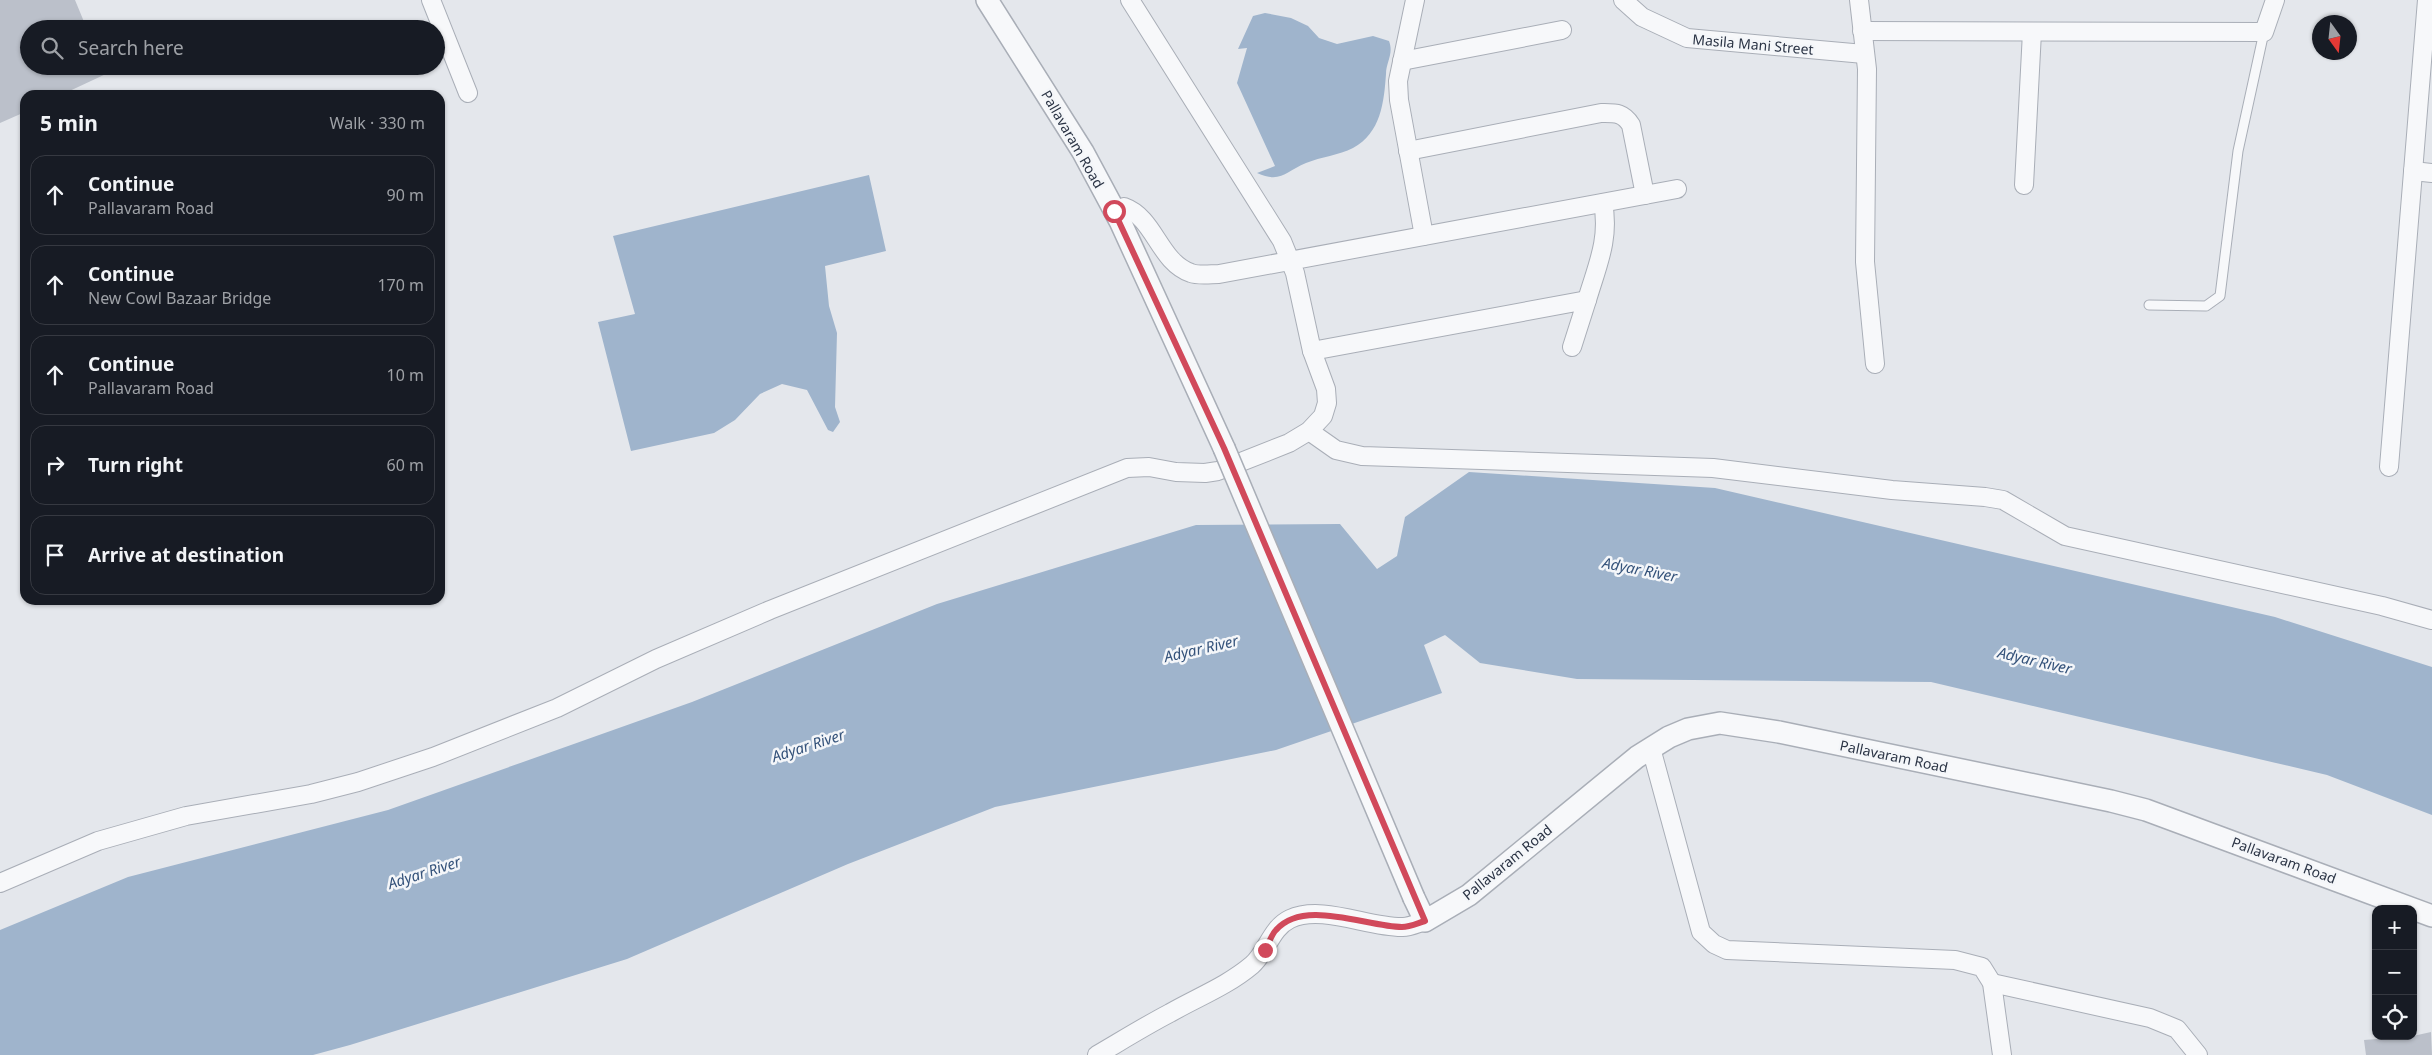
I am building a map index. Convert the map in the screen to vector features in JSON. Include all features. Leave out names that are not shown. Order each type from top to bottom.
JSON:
[{"type":"street","points":[[431,0],[439,20]]},
{"type":"street","name":"Pallavaram Road","points":[[987,0],[1083,152],[1114,211],[1224,448],[1425,921],[1470,895],[1564,815],[1651,748],[1688,729],[1720,723],[1779,732],[2111,801],[2185,824],[2432,916]]},
{"type":"street","points":[[0,882],[98,841],[186,816],[311,794],[348,785],[433,757],[557,708],[656,659],[778,606],[1127,468],[1150,468],[1205,474],[1218,471],[1289,443],[1309,431],[1323,416],[1327,403],[1326,389],[1312,351],[1291,260],[1269,218],[1130,0]]},
{"type":"street","points":[[1415,0],[1398,81],[1399,100],[1424,236]]},
{"type":"street","name":"Masila Mani Street","points":[[1623,0],[1642,17],[1687,38],[1864,54]]},
{"type":"street","points":[[1859,0],[1867,69],[1865,262],[1868,312],[1875,364]]},
{"type":"street","points":[[1862,32],[2264,32],[2275,0]]},
{"type":"street","points":[[2389,467],[2427,0]]},
{"type":"street","points":[[1402,61],[1562,30]]},
{"type":"street","points":[[2024,184],[2032,32]]},
{"type":"street","points":[[445,36],[468,94]]},
{"type":"street","points":[[1408,151],[1601,113],[1616,112],[1626,117],[1631,125],[1645,195]]},
{"type":"street","points":[[2413,171],[2432,173]]},
{"type":"street","points":[[1114,211],[1124,207],[1136,211],[1172,261],[1192,273],[1219,274],[1677,189]]},
{"type":"street","points":[[1572,348],[1606,238],[1603,203]]},
{"type":"street","points":[[1312,351],[1587,300]]},
{"type":"street","points":[[1309,431],[1336,450],[1362,456],[1713,468],[1892,490],[2003,500],[2065,536],[2382,606],[2432,620]]},
{"type":"street","points":[[1651,748],[1692,906],[1701,932],[1714,944],[1727,950],[1955,960],[1982,967],[1992,983],[2002,1055]]},
{"type":"street","points":[[1098,1055],[1170,1012],[1228,983],[1253,964],[1265,950],[1276,930],[1290,919],[1305,915],[1327,915],[1404,927],[1425,921]]},
{"type":"street","points":[[1992,983],[2150,1018],[2177,1029],[2198,1055]]},
{"type":"lane","points":[[2149,306],[2206,306],[2220,296],[2238,151],[2264,32]]},
{"type":"water","points":[[1265,13],[1291,18],[1308,26],[1319,38],[1337,44],[1373,36],[1389,41],[1391,50],[1386,70],[1382,106],[1370,134],[1353,148],[1299,166],[1278,177],[1257,173],[1275,166],[1237,83],[1247,48],[1238,49],[1253,16]]},
{"type":"water","points":[[869,175],[886,251],[825,266],[829,306],[837,333],[835,407],[840,422],[833,432],[828,430],[807,390],[782,384],[760,394],[735,420],[714,433],[631,451],[598,322],[635,314],[613,236]]},
{"type":"water","name":"Adyar River","points":[[1469,472],[1715,488],[2275,617],[2432,667],[2432,815],[2327,775],[1931,682],[1577,679],[1480,663],[1445,635],[1424,645],[1442,693],[1276,750],[995,807],[848,864],[627,959],[350,1045],[313,1055],[0,1055],[0,930],[128,877],[388,810],[692,702],[937,604],[1196,525],[1340,524],[1377,569],[1397,556],[1405,517]]},
{"type":"building","points":[[0,0],[75,0],[83,20],[20,20],[20,75],[104,75],[72,90],[20,90],[20,114],[0,123]]},
{"type":"building","points":[[2431,1032],[2432,1055],[2366,1055],[2364,1040],[2417,1040],[2417,1035]]},
{"type":"route","points":[[1114,211],[1224,448],[1425,921],[1404,927],[1327,915],[1305,915],[1290,919],[1276,930],[1265,950]]}]
